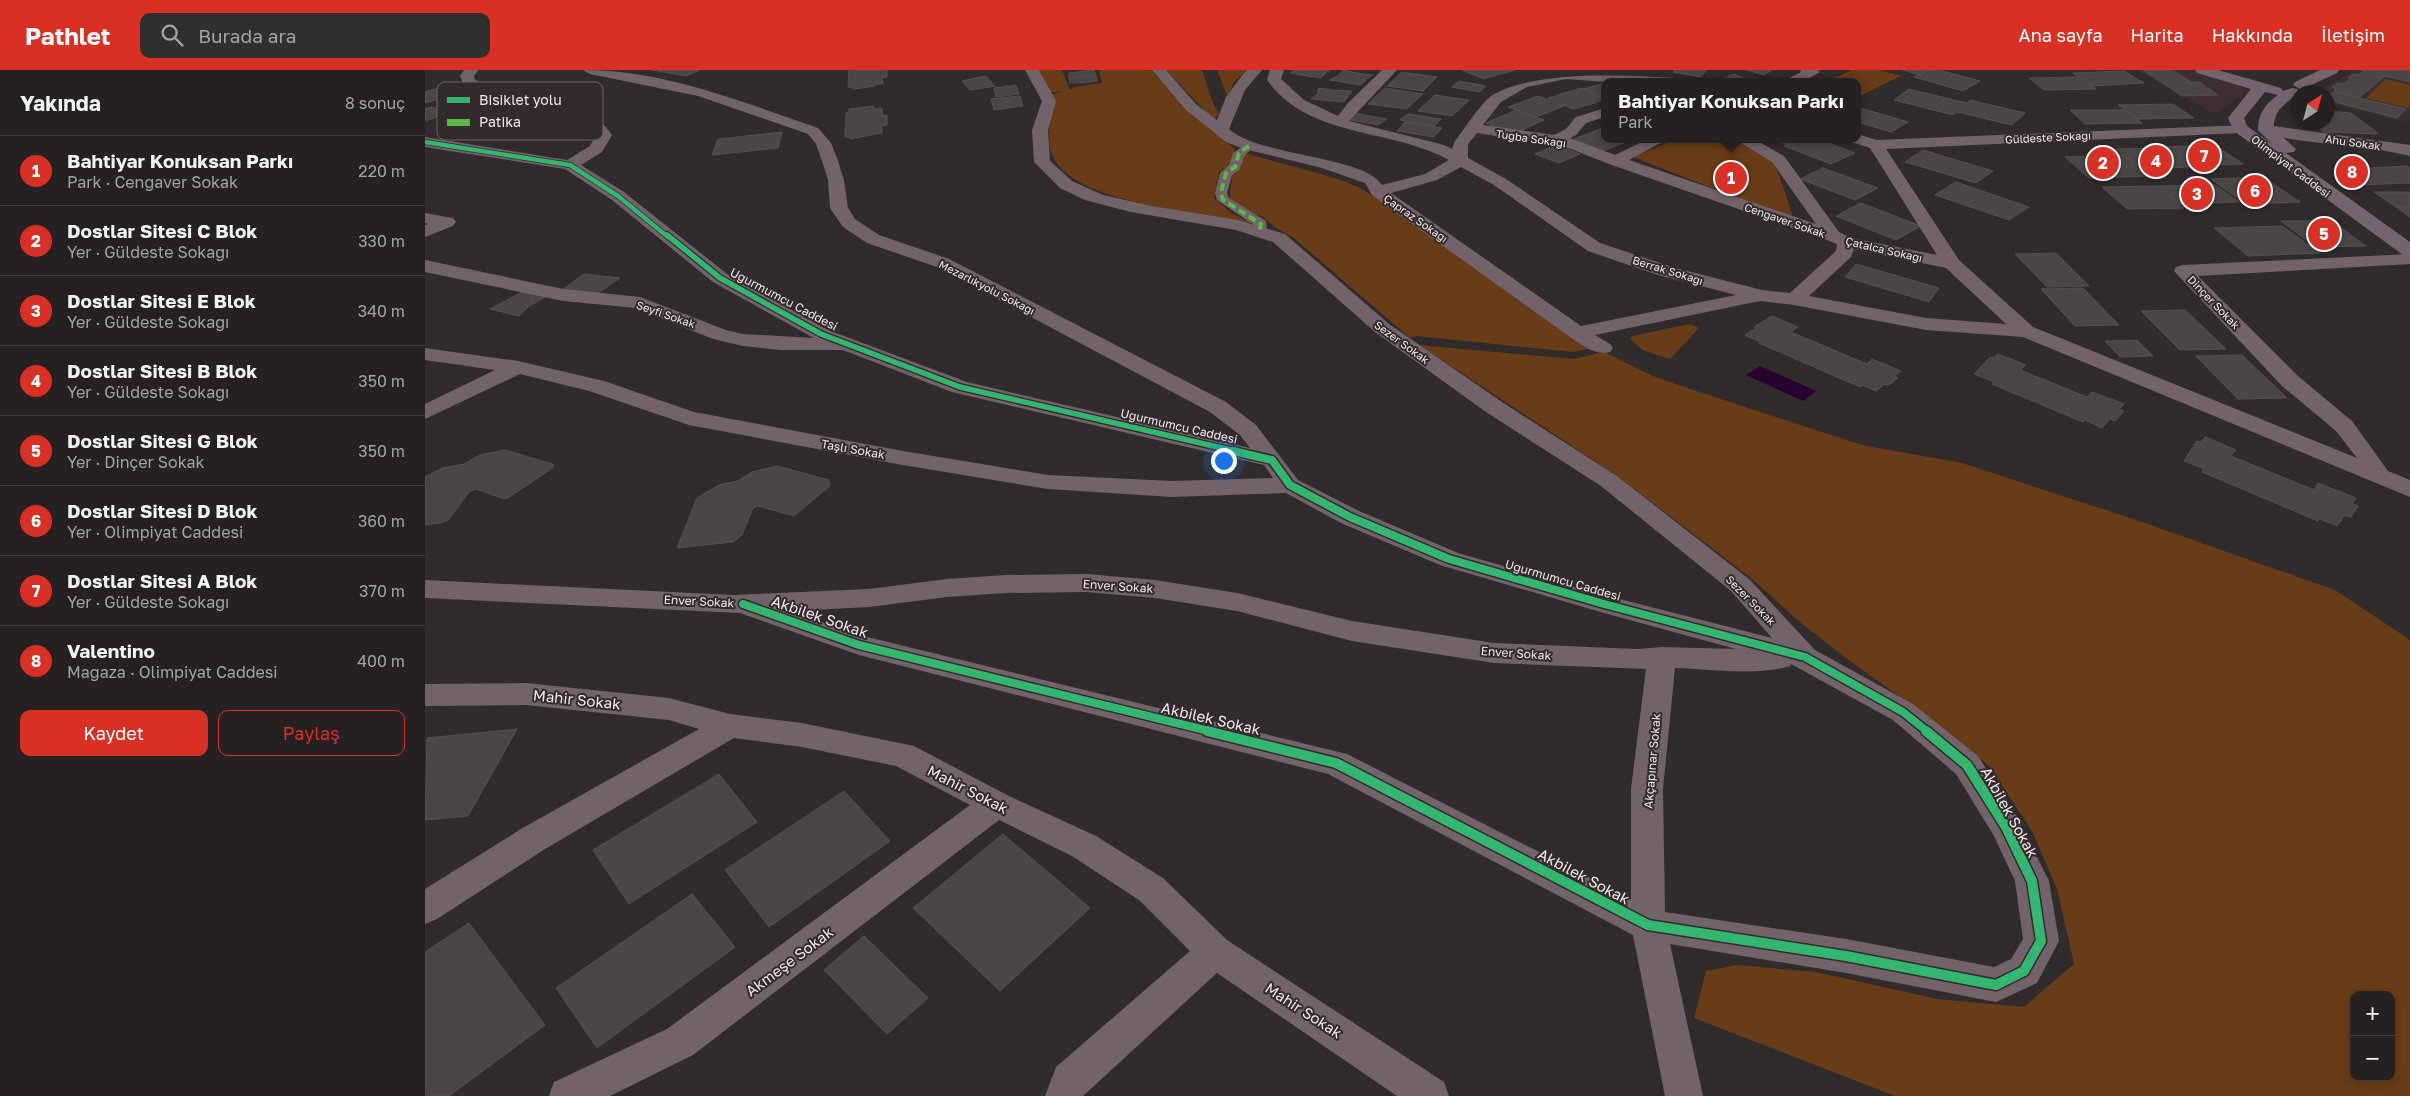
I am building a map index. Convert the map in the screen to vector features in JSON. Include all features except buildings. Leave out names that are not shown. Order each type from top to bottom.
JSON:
[{"type":"main road","points":[[2202,70],[2230,79],[2268,80]]},
{"type":"main road","points":[[2225,70],[2290,87]]},
{"type":"main road","name":"Olimpiyat Caddesi","points":[[2304,85],[2332,70]]},
{"type":"main road","name":"Olimpiyat Caddesi","points":[[2268,80],[2253,95],[2236,118],[2240,128],[2410,251]]},
{"type":"main road","name":"Olimpiyat Caddesi","points":[[2290,93],[2270,108],[2265,120],[2266,130],[2278,142],[2403,225]]},
{"type":"main road","points":[[2240,128],[2266,130]]},
{"type":"street","points":[[469,82],[467,76],[471,70]]},
{"type":"street","name":"Mezarlıkyolu Sokağı","points":[[590,70],[701,92],[813,131],[823,143],[829,158],[836,180],[839,208],[849,223],[873,239],[943,263],[1218,407],[1248,430],[1272,460]]},
{"type":"street","name":"Sezer Sokak","points":[[1033,70],[1049,101],[1039,130],[1042,162],[1062,182],[1090,197],[1141,211],[1260,230],[1279,238],[1381,328],[1494,407],[1609,481],[1740,585],[1805,657]]},
{"type":"street","name":"Çapraz Sokağı","points":[[1159,70],[1191,107],[1231,139],[1249,146],[1371,180],[1378,191],[1577,332],[1603,348]]},
{"type":"street","points":[[1221,130],[1226,114],[1241,85],[1255,70]]},
{"type":"street","name":"Berrak Sokağı","points":[[1277,70],[1274,80],[1299,103],[1339,123],[1439,148],[1499,182],[1594,247],[1665,270],[1762,296],[1794,299],[1926,324],[2026,331]]},
{"type":"street","points":[[1339,123],[1364,94],[1390,70]]},
{"type":"street","points":[[1799,78],[1813,72],[1807,70]]},
{"type":"street","points":[[1378,191],[1431,177],[1460,161],[1460,144],[1475,128],[1496,99],[1523,84],[1566,74],[1603,73],[1644,78]]},
{"type":"street","points":[[1556,140],[1571,132],[1581,120],[1601,113]]},
{"type":"street","name":"Tuğba Sokağı","points":[[1475,128],[1500,135],[1556,140],[1578,145],[1615,161]]},
{"type":"street","name":"Güldeste Sokağı","points":[[1861,140],[1876,145],[2240,128]]},
{"type":"street","name":"Ahu Sokak","points":[[2266,130],[2367,145],[2406,144]]},
{"type":"street","points":[[425,142],[570,165],[595,149],[601,140]]},
{"type":"street","points":[[1615,161],[1653,143]]},
{"type":"street","name":"Çatalca Sokağı","points":[[1749,143],[1778,159],[1839,239],[1952,264]]},
{"type":"street","points":[[1876,145],[1952,264],[2026,331],[2410,489]]},
{"type":"street","points":[[1249,146],[1239,153],[1235,167],[1226,173],[1221,193],[1223,200],[1261,224],[1260,230]]},
{"type":"street","name":"Cengaver Sokak","points":[[1615,161],[1839,239]]},
{"type":"street","name":"Uğurmumcu Caddesi","points":[[570,165],[618,196],[720,278],[821,334],[848,345],[960,387],[1272,460],[1290,485],[1350,517],[1449,559],[1604,604],[1805,657]]},
{"type":"street","points":[[425,218],[447,222],[425,232]]},
{"type":"street","points":[[1794,299],[1845,252],[1839,239]]},
{"type":"street","name":"Dinçer Sokak","points":[[2379,475],[2360,446],[2343,426],[2290,381],[2183,271],[2410,259]]},
{"type":"street","name":"Seyfi Sokak","points":[[425,266],[489,281],[563,295],[640,303],[720,335],[743,340],[781,344],[848,345]]},
{"type":"street","points":[[1577,332],[1762,296]]},
{"type":"street","name":"Taşlı Sokak","points":[[425,354],[517,367],[596,386],[689,418],[903,458],[1048,482],[1172,489],[1290,485]]},
{"type":"street","points":[[425,412],[517,367]]},
{"type":"street","name":"Enver Sokak","points":[[425,589],[743,604],[869,598],[947,588],[1006,584],[1087,583],[1155,588],[1237,602],[1352,630],[1494,653],[1637,659],[1662,657],[1757,660],[1805,657]]},
{"type":"street","name":"Akbilek Sokak","points":[[743,604],[859,645],[1336,763],[1648,925],[1847,956],[1996,985],[2025,971],[2041,941],[2032,881],[2006,827],[1967,765],[1903,712],[1805,657]]},
{"type":"street","name":"Akçapınar Sokak","points":[[1648,925],[1647,789],[1662,657]]},
{"type":"street","name":"Mahir Sokak","points":[[425,694],[526,694],[669,709],[730,726],[802,735],[903,755],[997,804],[1084,846],[1151,889],[1215,952],[1430,1096]]},
{"type":"street","points":[[425,908],[533,839],[730,726]]},
{"type":"street","name":"Akmeşe Sokak","points":[[568,1096],[680,1042],[997,804]]},
{"type":"street","points":[[1648,925],[1683,1096]]},
{"type":"street","points":[[1064,1096],[1070,1081],[1215,952]]},
{"type":"shaded area","points":[[1039,70],[1062,70],[1070,90],[1074,87],[1102,83],[1099,70],[1151,70],[1186,109],[1235,149],[1228,166],[1219,172],[1214,198],[1231,213],[1254,224],[1142,204],[1085,185],[1064,171],[1052,154],[1049,135],[1052,101],[1050,95],[1064,91],[1049,93]]},
{"type":"shaded area","points":[[1166,70],[1202,70],[1212,101],[1219,114],[1215,118],[1207,113]]},
{"type":"shaded area","points":[[1217,70],[1247,70],[1233,83],[1228,98]]},
{"type":"shaded area","points":[[1852,70],[1880,70],[1901,76],[1861,96],[1861,78],[1835,78]]},
{"type":"shaded area","points":[[2136,70],[2197,70],[2250,90],[2214,114]]},
{"type":"shaded area","points":[[2356,70],[2410,70],[2410,116],[2403,122],[2335,105],[2335,85],[2329,85]]},
{"type":"shaded area","points":[[2386,79],[2410,85],[2410,106],[2408,108],[2366,98]]},
{"type":"shaded area","points":[[1667,143],[1742,143],[1750,145],[1761,151],[1773,162],[1794,220],[1633,157]]},
{"type":"shaded area","points":[[1245,153],[1338,179],[1358,187],[1417,222],[1596,347],[1572,352],[1417,336],[1410,338],[1295,239],[1261,216],[1245,211],[1230,198],[1232,174]]},
{"type":"shaded area","points":[[1690,324],[1699,328],[1670,359],[1643,350],[1630,339],[1632,336]]},
{"type":"shaded area","points":[[1419,345],[1574,359],[1604,352],[1653,376],[1862,445],[1962,463],[2142,522],[2335,590],[2410,640],[2410,1096],[1895,1096],[1694,1018],[1706,971],[1736,965],[1816,972],[1937,999],[2024,1007],[2074,964],[2057,889],[2032,831],[1989,766],[1927,716],[1854,664],[1801,623],[1751,578],[1616,475]]},
{"type":"shaded area","points":[[1760,366],[1816,391],[1803,401],[1746,375]]},
{"type":"marked path","points":[[1249,146],[1239,153],[1235,167],[1226,173],[1221,193],[1223,200],[1261,224],[1260,230]]},
{"type":"cycle path","points":[[425,142],[570,165],[618,196],[720,278],[821,334],[960,387],[1272,460],[1290,485],[1350,517],[1449,559],[1604,604],[1805,657],[1903,712],[1967,765],[2006,827],[2032,881],[2041,941],[2024,971],[1996,985],[1846,956],[1648,925],[1336,763],[859,645],[743,604]]},
{"type":"place","name":"Dostlar Sitesi A Blok","points":[[2204,156]]},
{"type":"place","name":"Dostlar Sitesi B Blok","points":[[2156,161]]},
{"type":"place","name":"Dostlar Sitesi C Blok","points":[[2103,163]]},
{"type":"place","name":"Valentino","points":[[2352,172]]},
{"type":"place","name":"Bahtiyar Konuksan Parkı","points":[[1731,178]]},
{"type":"place","name":"Dostlar Sitesi D Blok","points":[[2255,191]]},
{"type":"place","name":"Dostlar Sitesi E Blok","points":[[2197,194]]},
{"type":"place","name":"Dostlar Sitesi G Blok","points":[[2324,234]]}]
